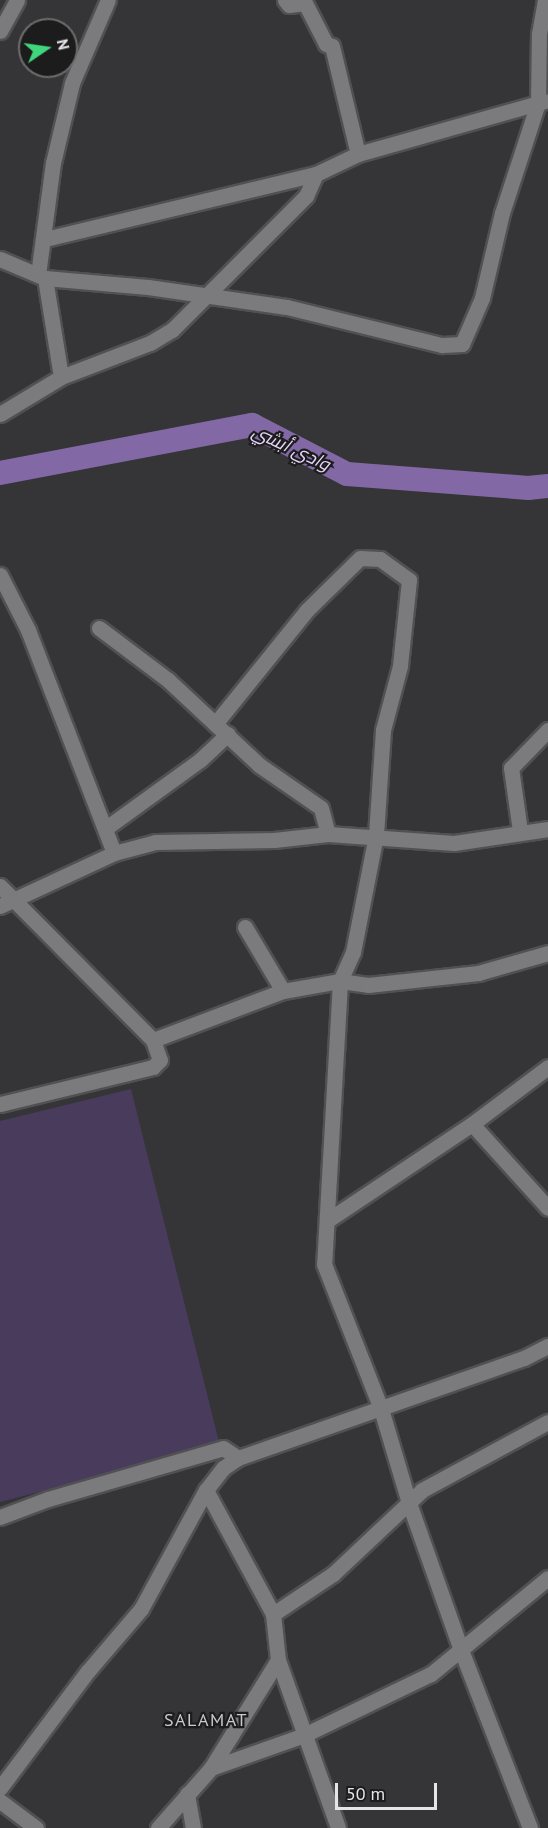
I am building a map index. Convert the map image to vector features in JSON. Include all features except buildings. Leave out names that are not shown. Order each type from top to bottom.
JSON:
[{"type":"street","points":[[0,31],[16,0]]},
{"type":"street","points":[[61,377],[42,276],[53,164],[72,83],[108,0]]},
{"type":"street","points":[[285,0],[289,5],[306,3],[326,44],[332,46],[358,154]]},
{"type":"street","points":[[0,259],[42,276],[209,296],[336,317],[448,346],[462,344],[482,298],[502,213],[543,101],[539,34],[545,0]]},
{"type":"street","points":[[45,238],[316,174],[358,154],[543,101]]},
{"type":"street","points":[[0,414],[61,377],[150,343],[172,330],[209,296],[306,196],[316,174]]},
{"type":"street","points":[[215,724],[343,571],[360,558],[391,564],[409,580],[400,666],[383,730],[376,835],[353,952],[340,981],[324,1264],[381,1409],[409,1503],[461,1650],[530,1828]]},
{"type":"street","points":[[0,575],[28,630],[114,853]]},
{"type":"street","points":[[99,628],[155,670],[259,765],[321,808],[328,834]]},
{"type":"street","points":[[520,831],[511,768],[548,730]]},
{"type":"street","points":[[106,828],[200,760],[228,735]]},
{"type":"street","points":[[7,902],[114,853],[156,842],[274,840],[328,834],[376,835],[454,843],[520,831],[548,830]]},
{"type":"street","points":[[0,886],[7,902],[153,1040],[160,1060],[153,1067],[0,1104]]},
{"type":"street","points":[[245,927],[283,991]]},
{"type":"street","points":[[153,1040],[283,991],[340,981],[368,985],[478,973],[548,953]]},
{"type":"street","points":[[328,1220],[472,1124],[548,1066]]},
{"type":"street","points":[[472,1124],[548,1208]]},
{"type":"street","points":[[0,1788],[88,1671],[141,1609],[206,1490],[223,1468],[238,1458],[381,1409],[548,1346]]},
{"type":"street","points":[[273,1614],[333,1574],[409,1503],[439,1479],[548,1422]]},
{"type":"street","points":[[0,1518],[48,1499],[223,1448],[238,1458]]},
{"type":"street","points":[[206,1490],[273,1614],[278,1660],[338,1828]]},
{"type":"street","points":[[211,1768],[304,1735],[431,1674],[548,1578]]},
{"type":"street","points":[[158,1828],[211,1768],[278,1660]]},
{"type":"street","points":[[187,1794],[193,1828]]},
{"type":"street","points":[[0,1801],[36,1828]]},
{"type":"shaded area","points":[[131,1089],[220,1446],[0,1502],[0,1121]]},
{"type":"waterway","name":"وادي أبشي","points":[[0,473],[252,425],[347,474],[528,488],[548,486]]},
{"type":"district","name":"SALAMAT","points":[[206,1720]]}]
